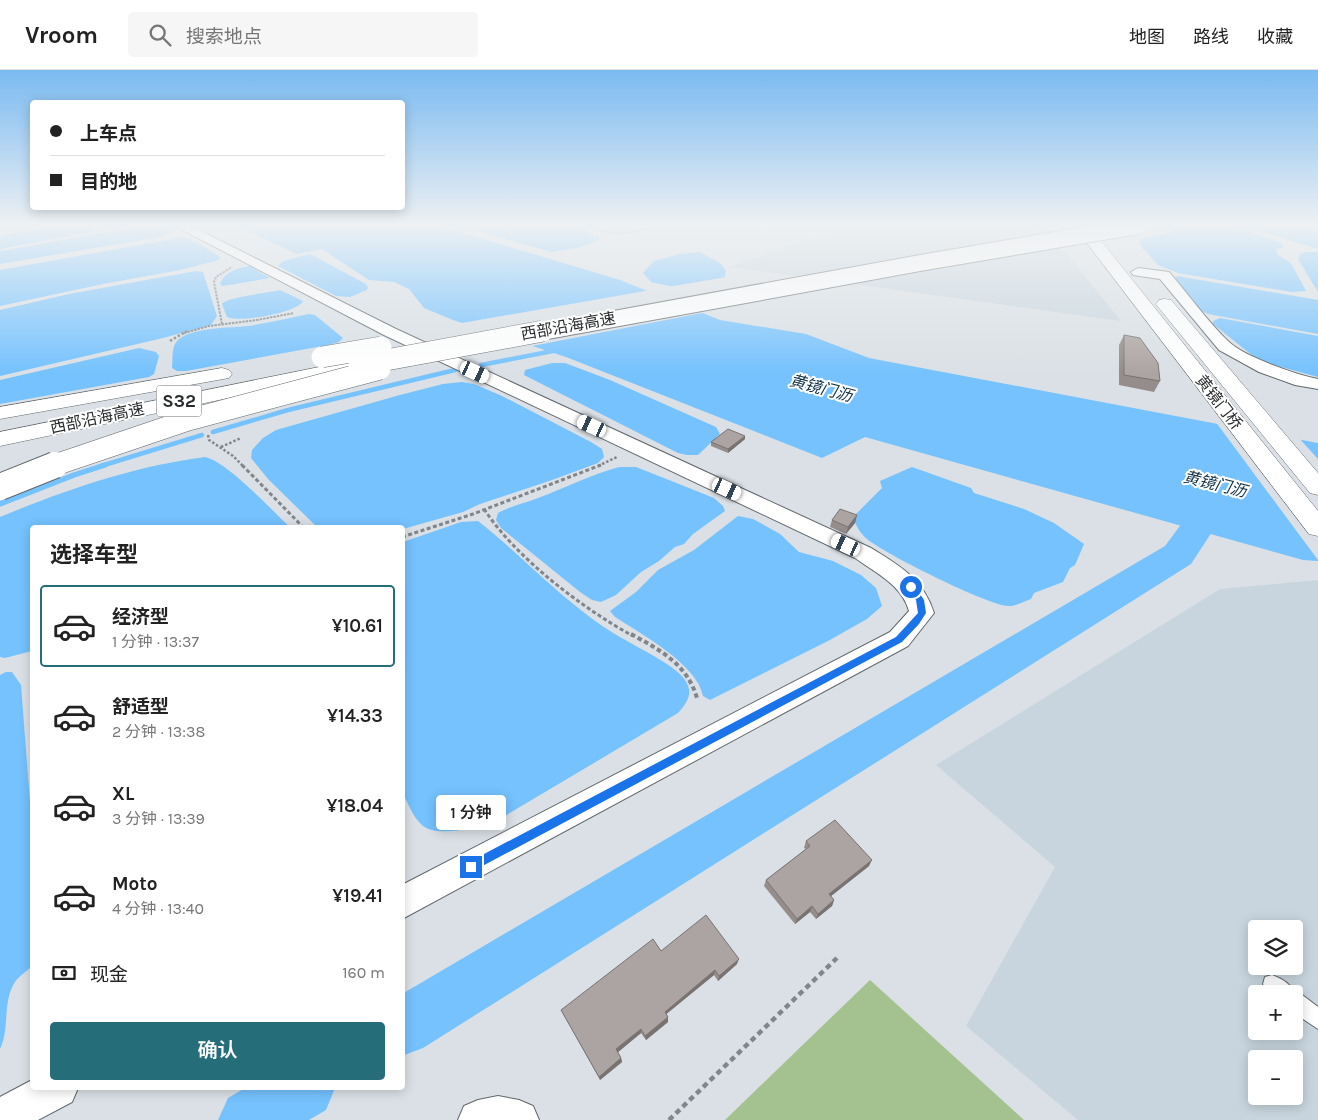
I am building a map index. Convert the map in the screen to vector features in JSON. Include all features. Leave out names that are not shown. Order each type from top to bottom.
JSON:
[{"type":"main road","name":"西部沿海高速","points":[[0,424],[322,358],[780,275]]},
{"type":"main road","name":"西部沿海高速","points":[[0,439],[350,367],[853,275]]},
{"type":"main road","name":"黄镜门桥","points":[[1135,275],[1318,488]]},
{"type":"main road","name":"黄镜门桥","points":[[1135,275],[1318,528]]},
{"type":"main road","points":[[0,486],[57,463],[163,427],[253,401],[522,334]]},
{"type":"main road","points":[[0,412],[322,358]]},
{"type":"street","points":[[276,275],[390,332],[863,553],[911,587],[920,600],[922,613],[899,639],[405,901]]},
{"type":"street","points":[[1158,275],[1164,276],[1225,347],[1265,368],[1301,381],[1318,384]]},
{"type":"street","points":[[0,1119],[54,1090]]},
{"type":"street","points":[[478,1120],[498,1116],[519,1120]]},
{"type":"lane","points":[[1303,1008],[1318,1019]]},
{"type":"path","points":[[218,275],[214,286],[222,324]]},
{"type":"path","points":[[170,342],[181,335],[222,324],[259,320],[294,313]]},
{"type":"path","points":[[207,431],[209,440],[233,456],[301,525]]},
{"type":"path","points":[[220,448],[241,438]]},
{"type":"path","points":[[405,536],[484,509],[613,460],[625,450],[625,442]]},
{"type":"path","points":[[484,509],[501,534],[587,608],[663,653],[678,666],[690,677],[696,687],[697,698]]},
{"type":"path","points":[[669,1120],[837,958]]},
{"type":"shaded area","points":[[788,275],[1084,275],[1121,321]]},
{"type":"shaded area","points":[[1318,580],[1318,1120],[1078,1120],[966,1026],[1055,867],[936,765],[1220,589]]},
{"type":"green space","points":[[870,980],[1024,1120],[725,1120]]},
{"type":"water","points":[[0,275],[152,275],[103,284],[0,306]]},
{"type":"water","points":[[174,275],[204,275],[217,316],[211,325],[0,376],[0,310],[69,294]]},
{"type":"water","points":[[265,275],[270,278],[223,286],[220,284],[225,276]]},
{"type":"water","points":[[295,275],[349,275],[368,287],[367,290],[350,297],[336,296]]},
{"type":"water","name":"黄镜门沥","points":[[361,275],[603,275],[720,320],[806,334],[869,358],[1318,443],[1318,561],[1303,560],[865,437],[822,458],[566,357],[453,320],[424,308],[409,289],[394,282],[369,280]]},
{"type":"water","points":[[645,275],[725,275],[724,279],[674,287],[651,282]]},
{"type":"water","points":[[1190,275],[1297,275],[1306,291],[1292,292]]},
{"type":"water","points":[[1308,275],[1318,275],[1318,292]]},
{"type":"water","points":[[1177,276],[1318,300],[1318,334],[1208,314],[1197,309],[1175,279]]},
{"type":"water","points":[[280,290],[303,301],[299,305],[279,313],[243,319],[227,317],[222,304],[239,297]]},
{"type":"water","points":[[309,314],[315,315],[343,338],[339,342],[328,345],[186,371],[177,371],[172,368],[175,344],[183,336],[211,329],[256,325]]},
{"type":"water","points":[[1220,318],[1318,336],[1318,377],[1263,362],[1253,356],[1213,324],[1213,321]]},
{"type":"water","points":[[139,348],[156,352],[159,356],[154,374],[149,377],[0,404],[0,380]]},
{"type":"water","points":[[552,363],[565,363],[610,380],[716,427],[720,434],[698,455],[678,453],[524,375],[525,370]]},
{"type":"water","points":[[462,382],[474,384],[502,396],[591,442],[602,449],[604,457],[598,463],[480,504],[463,512],[405,528],[405,525],[315,525],[269,480],[251,458],[252,450],[263,438],[276,430],[443,384]]},
{"type":"water","points":[[205,457],[214,461],[237,477],[288,525],[30,525],[30,652],[5,658],[0,657],[0,517],[101,480],[179,461]]},
{"type":"water","points":[[619,467],[636,467],[714,498],[723,506],[725,511],[693,534],[684,544],[675,547],[659,561],[641,572],[616,595],[601,602],[592,600],[580,592],[501,528],[496,520],[498,513],[513,506]]},
{"type":"water","points":[[912,467],[971,488],[974,493],[1024,509],[1054,523],[1084,544],[1075,565],[1070,568],[1063,582],[1034,593],[1031,599],[1009,606],[998,604],[960,589],[893,556],[867,539],[862,534],[853,517],[882,488],[880,481]]},
{"type":"water","points":[[738,516],[753,519],[780,534],[799,552],[833,561],[861,575],[876,588],[882,606],[867,619],[828,641],[710,700],[703,696],[699,684],[679,661],[653,641],[615,617],[610,611],[636,592],[658,570],[694,550]]},
{"type":"water","points":[[478,521],[588,616],[608,630],[675,669],[688,685],[689,694],[687,702],[678,713],[493,823],[456,831],[436,831],[427,828],[418,821],[405,798],[405,541],[461,522]]},
{"type":"water","points":[[12,672],[21,685],[30,802],[30,968],[15,982],[11,990],[7,1007],[5,1033],[0,1049],[0,675]]},
{"type":"pier","points":[[727,277],[724,282],[674,290],[662,288]]},
{"type":"pier","points":[[651,290],[707,312],[527,347],[456,324]]},
{"type":"pier","points":[[154,377],[150,380],[0,407],[0,405]]},
{"type":"pier","points":[[1215,421],[1298,437],[1318,459],[1318,560]]},
{"type":"building","points":[[1124,335],[1140,338],[1158,363],[1160,381],[1124,375]]},
{"type":"building","points":[[728,429],[745,436],[728,449],[711,442]]},
{"type":"building","points":[[840,509],[857,515],[848,527],[832,520]]},
{"type":"building","points":[[835,820],[872,860],[829,894],[834,900],[818,914],[812,906],[797,919],[766,880],[810,846],[806,841]]},
{"type":"building","points":[[706,915],[739,959],[719,976],[715,970],[665,1012],[668,1017],[645,1036],[641,1029],[616,1049],[621,1058],[599,1077],[561,1010],[653,939],[661,951]]},
{"type":"waterway","points":[[481,365],[558,350]]},
{"type":"waterway","points":[[213,432],[288,410],[455,370]]},
{"type":"waterway","points":[[101,466],[202,435]]},
{"type":"waterway","points":[[0,504],[105,465]]},
{"type":"waterway","points":[[405,1025],[1178,555],[1206,515]]},
{"type":"waterway","points":[[250,1120],[301,1090]]},
{"type":"route","points":[[471,867],[899,639],[922,613],[920,600],[911,587]]}]
